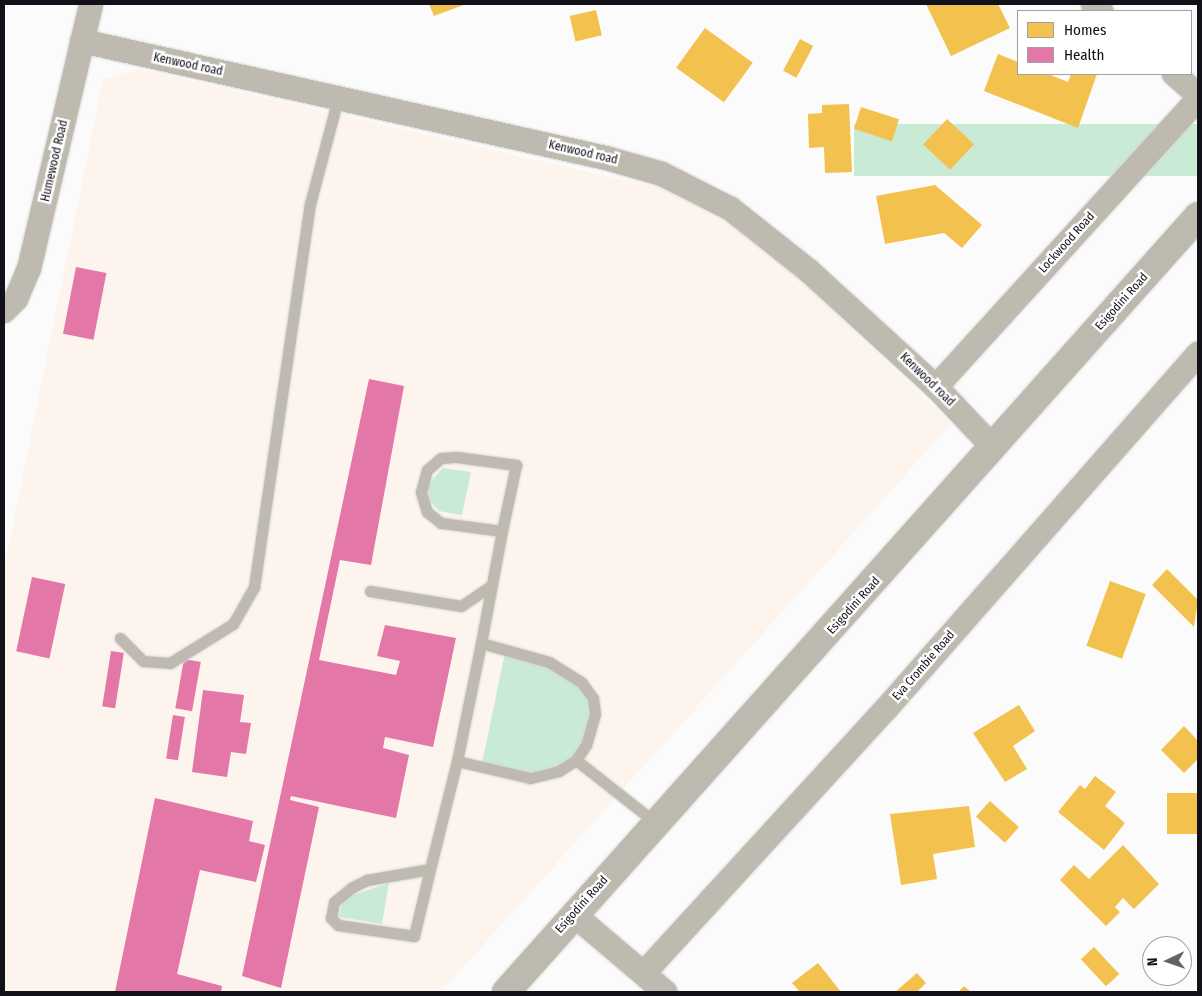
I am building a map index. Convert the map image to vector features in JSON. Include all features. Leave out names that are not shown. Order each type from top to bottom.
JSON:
[{"type":"main road","name":"Esigodini Road","points":[[506,992],[573,914],[1198,216]]},
{"type":"street","name":"Humewood Road","points":[[4,311],[16,299],[29,269],[91,4]]},
{"type":"street","name":"Kenwood road","points":[[82,41],[338,98],[662,174],[731,209],[809,271],[936,386],[992,446]]},
{"type":"street","points":[[1175,75],[1198,97]]},
{"type":"street","name":"Lockwood Road","points":[[936,386],[1198,97]]},
{"type":"street","name":"Eva Crombie Road","points":[[644,973],[886,709],[1198,354]]},
{"type":"street","points":[[573,914],[665,992]]},
{"type":"lane","points":[[120,638],[143,661],[170,663],[233,624],[254,587],[310,204],[338,98]]},
{"type":"lane","points":[[430,869],[366,880],[351,888],[334,902],[331,918],[338,926],[414,936],[457,761],[516,465],[457,456],[441,458],[427,470],[420,492],[426,512],[441,523],[502,531]]},
{"type":"lane","points":[[370,591],[461,606],[492,585]]},
{"type":"lane","points":[[457,761],[530,778],[559,771],[576,760],[586,745],[594,714],[593,698],[582,683],[549,662],[481,643]]},
{"type":"lane","points":[[576,760],[656,823]]},
{"type":"shaded area","points":[[139,69],[656,187],[725,218],[801,280],[951,424],[441,992],[4,992],[4,569],[103,79]]},
{"type":"green space","points":[[854,124],[1198,124],[1198,176],[854,176]]},
{"type":"green space","points":[[443,468],[471,472],[462,515],[439,511],[430,501],[427,486]]},
{"type":"green space","points":[[506,648],[582,683],[595,714],[576,760],[530,778],[481,768]]},
{"type":"green space","points":[[389,883],[382,924],[339,917],[342,904],[353,895]]},
{"type":"building: Homes","points":[[429,4],[466,4],[434,16]]},
{"type":"building: Homes","points":[[926,4],[998,4],[1010,28],[951,56]]},
{"type":"building: Homes","points":[[596,10],[602,35],[576,41],[570,16]]},
{"type":"building: Homes","points":[[705,28],[753,63],[724,102],[676,68]]},
{"type":"building: Homes","points":[[800,39],[813,46],[796,78],[783,71]]},
{"type":"building: Homes","points":[[998,54],[1017,62],[1017,75],[1050,75],[1068,82],[1071,75],[1097,75],[1078,128],[984,91]]},
{"type":"building: Homes","points":[[849,104],[852,172],[825,173],[824,147],[809,148],[808,114],[822,113],[822,105]]},
{"type":"building: Homes","points":[[861,107],[899,119],[892,141],[854,129]]},
{"type":"building: Homes","points":[[947,119],[974,144],[950,170],[923,145]]},
{"type":"building: Homes","points":[[935,185],[982,225],[962,248],[944,233],[885,244],[876,196]]},
{"type":"building: Homes","points":[[1167,569],[1198,600],[1194,627],[1152,585]]},
{"type":"building: Homes","points":[[1110,581],[1146,594],[1122,659],[1086,646]]},
{"type":"building: Homes","points":[[1019,705],[1035,731],[1013,746],[1027,769],[1005,782],[973,733]]},
{"type":"building: Homes","points":[[1184,726],[1198,741],[1198,759],[1184,773],[1161,750]]},
{"type":"building: Homes","points":[[1095,776],[1116,792],[1105,806],[1125,823],[1104,850],[1058,812],[1080,785],[1085,789]]},
{"type":"building: Homes","points":[[1167,793],[1198,793],[1198,834],[1167,834]]},
{"type":"building: Homes","points":[[990,801],[1019,827],[1005,843],[976,817]]},
{"type":"building: Homes","points":[[969,806],[975,847],[933,854],[937,879],[901,885],[890,814]]},
{"type":"building: Homes","points":[[1123,845],[1159,884],[1134,909],[1123,898],[1115,907],[1120,912],[1106,926],[1060,880],[1074,865],[1089,879]]},
{"type":"building: Homes","points":[[1094,947],[1119,974],[1106,986],[1081,959]]},
{"type":"building: Homes","points":[[818,963],[841,992],[800,992],[792,983]]},
{"type":"building: Homes","points":[[917,973],[926,983],[917,992],[895,992]]},
{"type":"building: Homes","points":[[964,986],[971,992],[958,992]]},
{"type":"building: Health","points":[[76,267],[106,273],[93,340],[63,334]]},
{"type":"building: Health","points":[[369,379],[404,386],[371,565],[340,560],[319,660],[396,675],[400,661],[377,656],[385,625],[456,638],[433,747],[385,737],[383,748],[409,755],[396,818],[291,796],[290,800],[319,807],[281,988],[242,976]]},
{"type":"building: Health","points":[[32,577],[65,584],[49,658],[16,651]]},
{"type":"building: Health","points":[[111,651],[124,653],[115,708],[102,706]]},
{"type":"building: Health","points":[[184,659],[201,662],[192,711],[175,708]]},
{"type":"building: Health","points":[[203,690],[244,695],[240,722],[251,723],[246,754],[231,752],[227,777],[192,772]]},
{"type":"building: Health","points":[[173,715],[185,717],[178,760],[166,758]]},
{"type":"building: Health","points":[[155,798],[253,821],[249,841],[265,845],[256,882],[200,870],[177,974],[222,986],[221,992],[115,992]]}]
